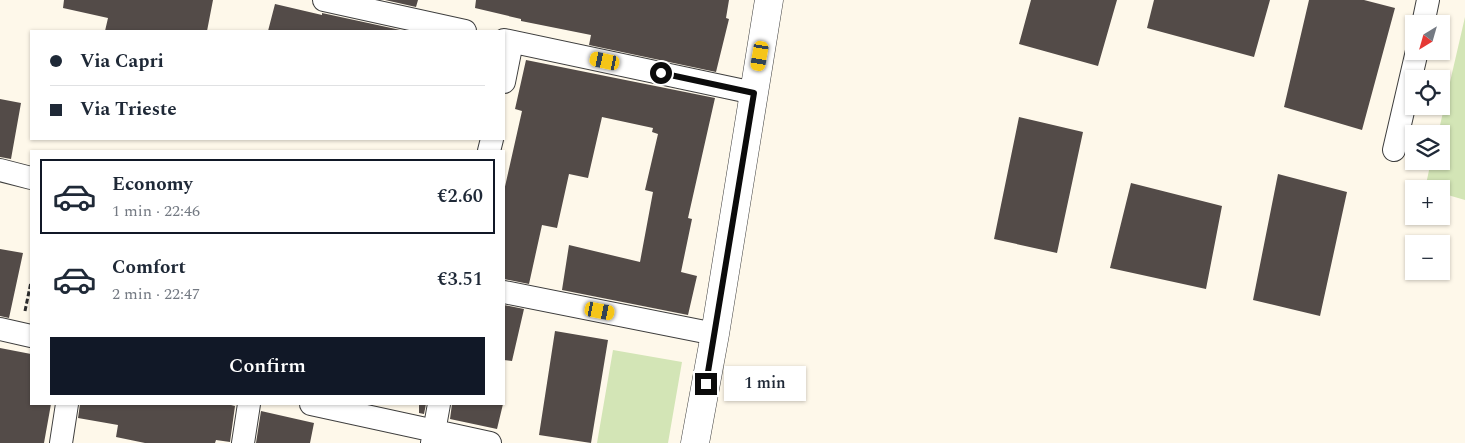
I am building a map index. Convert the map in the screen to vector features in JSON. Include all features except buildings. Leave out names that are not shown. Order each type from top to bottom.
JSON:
[{"type":"street","points":[[324,0],[460,30]]},
{"type":"street","points":[[695,443],[716,334],[769,0]]},
{"type":"street","points":[[1425,15],[1428,0]]},
{"type":"street","points":[[505,72],[508,41],[754,93]]},
{"type":"street","points":[[1394,150],[1415,60]]},
{"type":"street","points":[[0,170],[30,178]]},
{"type":"street","points":[[505,292],[716,334]]},
{"type":"street","points":[[61,443],[67,405]]},
{"type":"street","points":[[242,443],[249,405]]},
{"type":"street","points":[[315,405],[433,437],[490,443]]},
{"type":"street","points":[[433,437],[439,405]]},
{"type":"path","points":[[17,333],[30,286]]},
{"type":"green space","points":[[1465,17],[1465,200],[1450,196],[1450,180],[1427,180],[1429,170],[1450,170],[1450,125],[1440,125],[1442,115],[1450,115],[1450,82]]},
{"type":"green space","points":[[613,350],[682,362],[668,443],[597,443]]},
{"type":"route","points":[[661,73],[754,93],[716,334],[706,384]]}]
